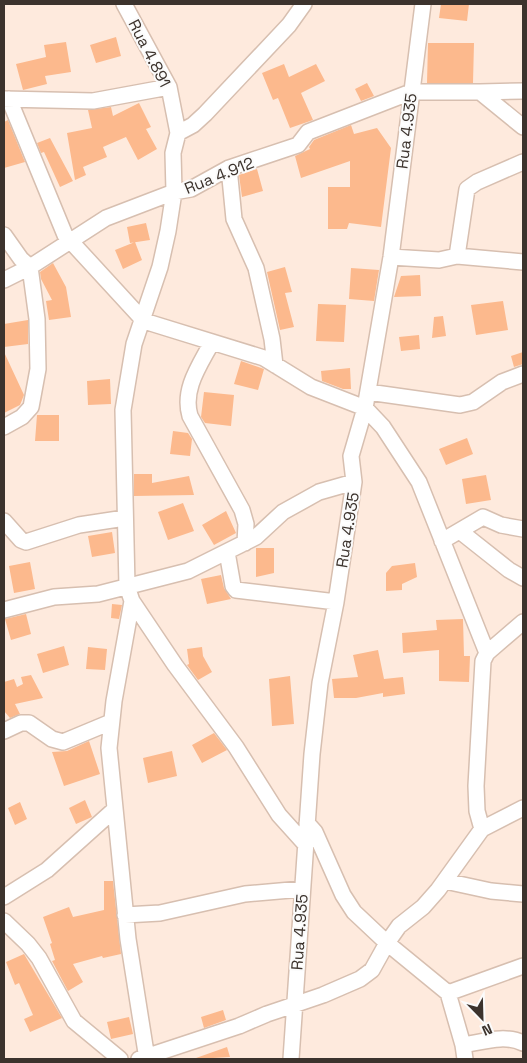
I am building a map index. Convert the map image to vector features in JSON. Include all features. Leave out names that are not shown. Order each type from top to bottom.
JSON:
[{"type":"street","name":"Rua 4.891","points":[[124,4],[169,86],[178,133],[173,154],[174,192],[160,267],[144,321],[134,344],[123,410],[127,586],[132,601]]},
{"type":"street","points":[[178,133],[193,125],[205,114],[284,31],[304,4]]},
{"type":"street","name":"Rua 4.935","points":[[291,1059],[307,824],[320,683],[336,602],[354,482],[351,456],[366,408],[391,257],[423,4]]},
{"type":"street","points":[[169,86],[93,101],[7,99],[66,235],[144,321],[264,358],[311,387],[366,408],[402,454],[418,482],[487,653]]},
{"type":"street","points":[[411,92],[523,91]]},
{"type":"street","name":"Rua 4.912","points":[[4,280],[30,267],[106,218],[174,192],[191,189],[229,168],[298,145],[308,132],[411,92]]},
{"type":"street","points":[[480,92],[523,127]]},
{"type":"street","points":[[457,256],[466,189],[523,162]]},
{"type":"street","points":[[229,168],[234,220],[256,268],[272,339],[274,364]]},
{"type":"street","points":[[4,235],[21,259],[30,267],[37,319],[38,369],[31,407],[22,417],[4,427]]},
{"type":"street","points":[[391,257],[439,260],[457,256],[523,262]]},
{"type":"street","points":[[212,342],[191,382],[188,407],[190,416],[242,510],[246,524],[244,543]]},
{"type":"street","points":[[368,392],[460,405],[473,402],[502,382],[523,374]]},
{"type":"street","points":[[4,610],[54,597],[98,594],[188,571],[262,533],[283,512],[319,492],[354,482]]},
{"type":"street","points":[[442,541],[461,532],[484,517],[501,524],[523,529]]},
{"type":"street","points":[[4,521],[21,540],[26,542],[79,525],[125,518]]},
{"type":"street","points":[[461,532],[509,570],[523,578]]},
{"type":"street","points":[[227,552],[233,586],[236,590],[336,602]]},
{"type":"street","points":[[132,601],[111,722],[110,748],[125,915],[144,1059],[323,995],[360,979],[372,970],[387,943],[400,926],[423,907],[445,881],[465,849],[482,829],[523,808]]},
{"type":"street","points":[[132,601],[255,776],[279,814],[306,845]]},
{"type":"street","points":[[482,829],[477,812],[476,786],[480,682],[483,661],[487,653],[523,622]]},
{"type":"street","points":[[4,731],[21,723],[29,723],[52,739],[63,742],[111,722]]},
{"type":"street","points":[[4,897],[47,870],[115,809]]},
{"type":"street","points":[[307,824],[315,832],[342,895],[354,912],[387,943],[448,993],[464,1052],[503,1038],[515,1039],[523,1044]]},
{"type":"street","points":[[445,881],[491,892],[523,894]]},
{"type":"street","points":[[125,915],[160,913],[245,894],[302,890]]},
{"type":"street","points":[[4,921],[28,944],[39,958],[74,1021],[120,1059]]},
{"type":"street","points":[[448,993],[523,966]]},
{"type":"building","points":[[441,4],[469,4],[467,21],[439,18]]},
{"type":"building","points":[[116,37],[121,56],[96,63],[90,45]]},
{"type":"building","points":[[66,42],[71,72],[45,76],[47,84],[23,90],[16,64],[46,57],[44,45]]},
{"type":"building","points":[[428,43],[474,43],[473,83],[427,83]]},
{"type":"building","points":[[284,64],[289,77],[316,64],[325,81],[301,93],[313,120],[290,128],[278,98],[273,100],[262,73]]},
{"type":"building","points":[[367,83],[374,96],[361,101],[355,89]]},
{"type":"building","points":[[139,103],[151,127],[146,129],[157,149],[138,160],[126,137],[103,147],[107,157],[83,167],[86,175],[75,180],[67,133],[92,128],[88,110],[111,107],[113,116]]},
{"type":"building","points":[[8,120],[25,162],[4,168],[4,122]]},
{"type":"building","points":[[351,125],[354,134],[377,128],[391,148],[381,227],[349,223],[347,229],[328,229],[328,187],[350,187],[350,161],[301,178],[295,156],[310,149],[309,147],[314,140]]},
{"type":"building","points":[[50,138],[73,181],[60,187],[44,152],[41,153],[37,143]]},
{"type":"building","points":[[257,169],[263,191],[242,197],[239,175]]},
{"type":"building","points":[[146,223],[150,240],[130,243],[127,227]]},
{"type":"building","points":[[135,242],[142,260],[123,269],[115,250]]},
{"type":"building","points":[[53,263],[66,287],[71,317],[49,320],[46,301],[52,300],[41,279],[40,272]]},
{"type":"building","points":[[285,267],[292,292],[285,293],[294,327],[280,330],[267,272]]},
{"type":"building","points":[[351,268],[379,270],[374,301],[349,299]]},
{"type":"building","points":[[420,275],[421,296],[394,297],[401,276]]},
{"type":"building","points":[[503,301],[508,330],[476,335],[471,305]]},
{"type":"building","points":[[318,304],[346,305],[344,342],[316,341]]},
{"type":"building","points":[[443,316],[446,336],[432,338],[434,317]]},
{"type":"building","points":[[28,320],[28,344],[4,347],[4,324]]},
{"type":"building","points":[[419,335],[420,349],[401,351],[399,337]]},
{"type":"building","points":[[4,352],[24,395],[20,405],[4,413]]},
{"type":"building","points":[[523,352],[523,364],[514,367],[511,356]]},
{"type":"building","points":[[241,361],[264,369],[258,390],[234,384]]},
{"type":"building","points":[[350,368],[351,389],[343,389],[322,381],[321,371]]},
{"type":"building","points":[[110,379],[111,404],[88,405],[87,381]]},
{"type":"building","points":[[204,392],[234,395],[231,426],[205,423],[201,417]]},
{"type":"building","points":[[37,415],[59,415],[59,441],[35,441]]},
{"type":"building","points":[[173,431],[188,433],[192,439],[190,456],[170,454]]},
{"type":"building","points":[[467,438],[473,454],[446,465],[439,449]]},
{"type":"building","points":[[134,474],[152,474],[152,483],[189,476],[194,495],[134,496]]},
{"type":"building","points":[[486,475],[491,500],[466,504],[462,479]]},
{"type":"building","points":[[183,503],[194,531],[168,540],[158,512]]},
{"type":"building","points":[[226,511],[236,533],[214,545],[202,525]]},
{"type":"building","points":[[112,532],[115,553],[92,557],[88,536]]},
{"type":"building","points":[[256,548],[274,548],[274,573],[256,577]]},
{"type":"building","points":[[30,562],[35,589],[14,593],[9,566]]},
{"type":"building","points":[[415,563],[417,577],[402,584],[402,590],[386,591],[386,573],[392,566]]},
{"type":"building","points":[[221,575],[224,588],[231,599],[207,604],[201,579]]},
{"type":"building","points":[[112,604],[122,605],[119,619],[111,618]]},
{"type":"building","points":[[26,614],[31,634],[11,640],[5,619]]},
{"type":"building","points":[[463,619],[464,656],[470,656],[469,682],[439,681],[439,650],[403,653],[402,633],[437,630],[436,620]]},
{"type":"building","points":[[64,646],[69,665],[43,673],[37,654]]},
{"type":"building","points":[[88,647],[107,649],[105,670],[86,669]]},
{"type":"building","points":[[202,647],[203,656],[212,672],[198,680],[187,665],[189,664],[187,649]]},
{"type":"building","points":[[378,650],[384,679],[403,677],[405,694],[383,697],[383,693],[356,698],[334,698],[332,679],[358,677],[353,655]]},
{"type":"building","points":[[31,675],[43,698],[15,704],[20,714],[10,718],[4,711],[4,682],[14,679],[17,687],[23,684],[21,677]]},
{"type":"building","points":[[290,676],[294,724],[272,726],[269,679]]},
{"type":"building","points":[[214,733],[227,750],[202,763],[192,745]]},
{"type":"building","points":[[89,741],[100,774],[64,786],[52,752],[67,751]]},
{"type":"building","points":[[172,751],[177,776],[148,783],[143,758]]},
{"type":"building","points":[[85,800],[92,817],[76,824],[69,808]]},
{"type":"building","points":[[20,802],[27,819],[15,825],[8,808]]},
{"type":"building","points":[[104,881],[113,881],[121,954],[103,958],[102,956],[73,964],[83,982],[68,991],[52,961],[55,960],[50,944],[52,943],[43,917],[69,907],[73,917],[104,910]]},
{"type":"building","points":[[24,954],[62,1018],[30,1032],[24,1019],[33,1015],[19,983],[15,985],[6,962]]},
{"type":"building","points":[[223,1010],[226,1020],[204,1028],[201,1017]]},
{"type":"building","points":[[129,1017],[133,1034],[111,1039],[107,1022]]},
{"type":"building","points":[[227,1047],[230,1057],[196,1059],[196,1058]]}]
